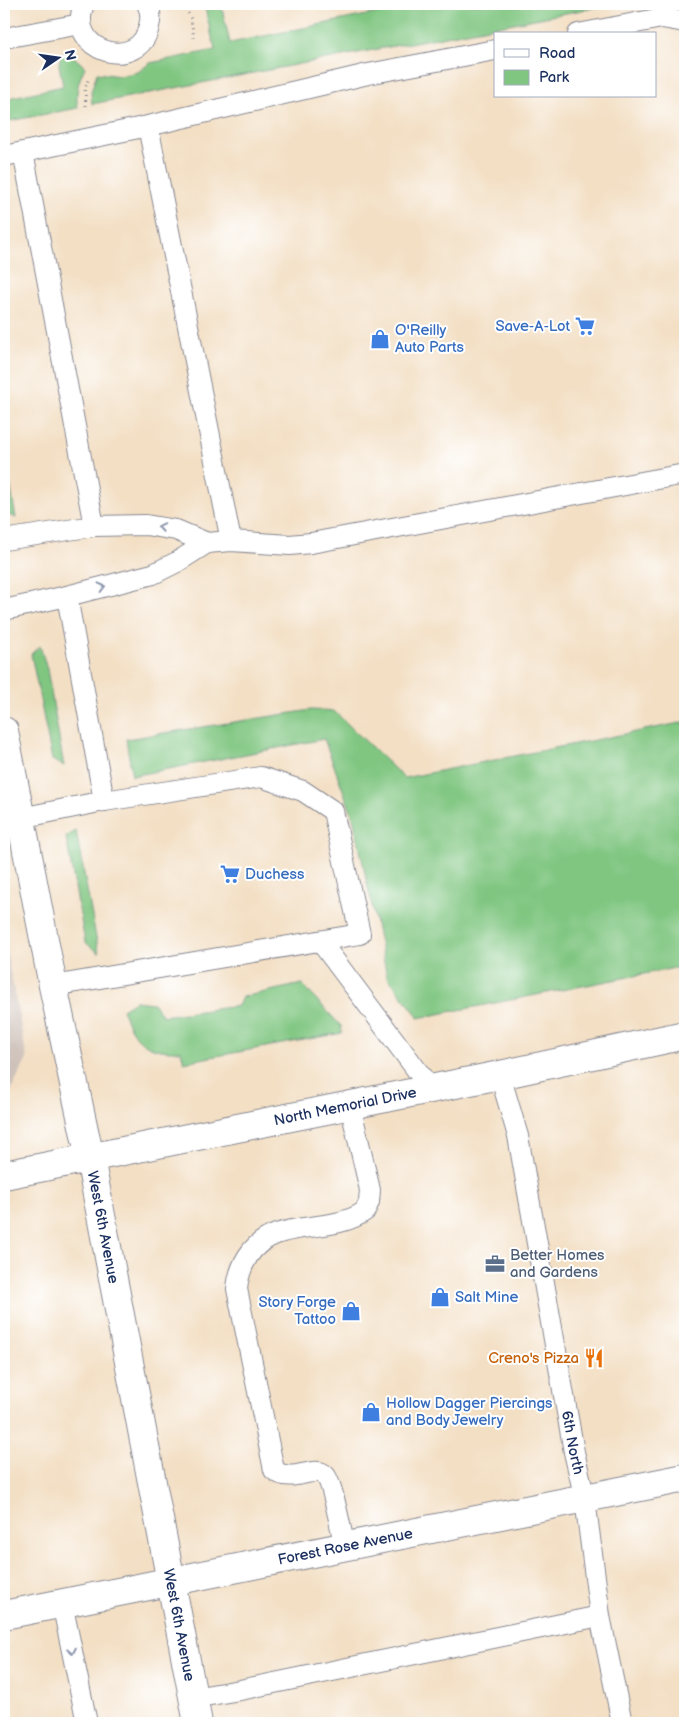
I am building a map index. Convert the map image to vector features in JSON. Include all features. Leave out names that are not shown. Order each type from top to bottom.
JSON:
[{"type":"street","name":"West 6th Avenue","points":[[4,731],[53,986],[90,1158],[195,1711]]},
{"type":"street","name":"North Memorial Drive","points":[[4,1175],[500,1075],[685,1035]]},
{"type":"street","name":"Forest Rose Avenue","points":[[4,1615],[685,1478]]},
{"type":"lane","points":[[84,4],[80,12],[84,34],[99,49],[108,53],[118,54],[137,46],[144,38],[149,29],[150,19],[147,4]]},
{"type":"lane","points":[[588,32],[662,18],[685,22]]},
{"type":"lane","points":[[4,38],[81,24]]},
{"type":"lane","points":[[94,526],[13,154],[148,126],[368,74],[494,50]]},
{"type":"lane","points":[[148,126],[231,541]]},
{"type":"lane","points":[[4,540],[94,526],[146,525],[176,530],[207,543],[231,541],[290,545],[312,543],[685,474]]},
{"type":"lane","points":[[4,610],[153,574],[177,562],[207,543]]},
{"type":"lane","points":[[67,596],[104,801]]},
{"type":"lane","points":[[21,818],[104,801],[261,777],[303,791],[333,811],[360,934],[53,986]]},
{"type":"lane","points":[[320,941],[431,1088]]},
{"type":"lane","name":"6th North","points":[[500,1075],[518,1136],[574,1452],[585,1499],[600,1616],[622,1723]]},
{"type":"lane","points":[[344,1546],[330,1485],[325,1475],[320,1472],[314,1472],[284,1477],[274,1470],[237,1289],[242,1265],[259,1243],[272,1235],[349,1219],[365,1211],[369,1202],[370,1190],[350,1105]]},
{"type":"lane","points":[[62,1603],[87,1723]]},
{"type":"lane","points":[[195,1711],[240,1690],[600,1616]]},
{"type":"path","points":[[184,4],[190,19],[194,38]]},
{"type":"path","points":[[94,137],[86,104],[85,88],[99,49]]},
{"type":"shaded area","points":[[4,938],[27,1059],[9,1094],[4,1098]]},
{"type":"green space","points":[[204,4],[221,4],[230,43],[420,4],[613,4],[92,104],[91,92],[97,73],[120,76],[138,72],[150,63],[215,50]]},
{"type":"green space","points":[[65,53],[73,56],[85,67],[78,87],[78,108],[4,122],[4,99],[63,86],[59,65],[60,56]]},
{"type":"green space","points":[[4,451],[16,518],[4,513]]},
{"type":"green space","points":[[40,646],[47,669],[64,766],[52,760],[31,654]]},
{"type":"green space","points":[[311,710],[334,711],[404,778],[685,722],[685,966],[418,1018],[387,976],[353,817],[324,739],[132,776],[126,739]]},
{"type":"green space","points":[[76,831],[99,953],[85,942],[66,837]]},
{"type":"green space","points":[[302,984],[341,1026],[342,1033],[184,1062],[181,1051],[159,1050],[143,1043],[131,1030],[122,1009],[135,1001],[153,1003],[163,1016],[238,1006],[242,997]]},
{"type":"place","name":"Save-A-Lot","points":[[585,326]]},
{"type":"place","name":"O'Reilly Auto Parts","points":[[380,339]]},
{"type":"place","name":"Duchess","points":[[230,874]]},
{"type":"place","name":"Better Homes and Gardens","points":[[495,1264]]},
{"type":"place","name":"Salt Mine","points":[[440,1297]]},
{"type":"place","name":"Story Forge Tattoo","points":[[351,1311]]},
{"type":"place","name":"Creno's Pizza","points":[[594,1358]]},
{"type":"place","name":"Hollow Dagger Piercings and Body Jewelry","points":[[371,1412]]}]
